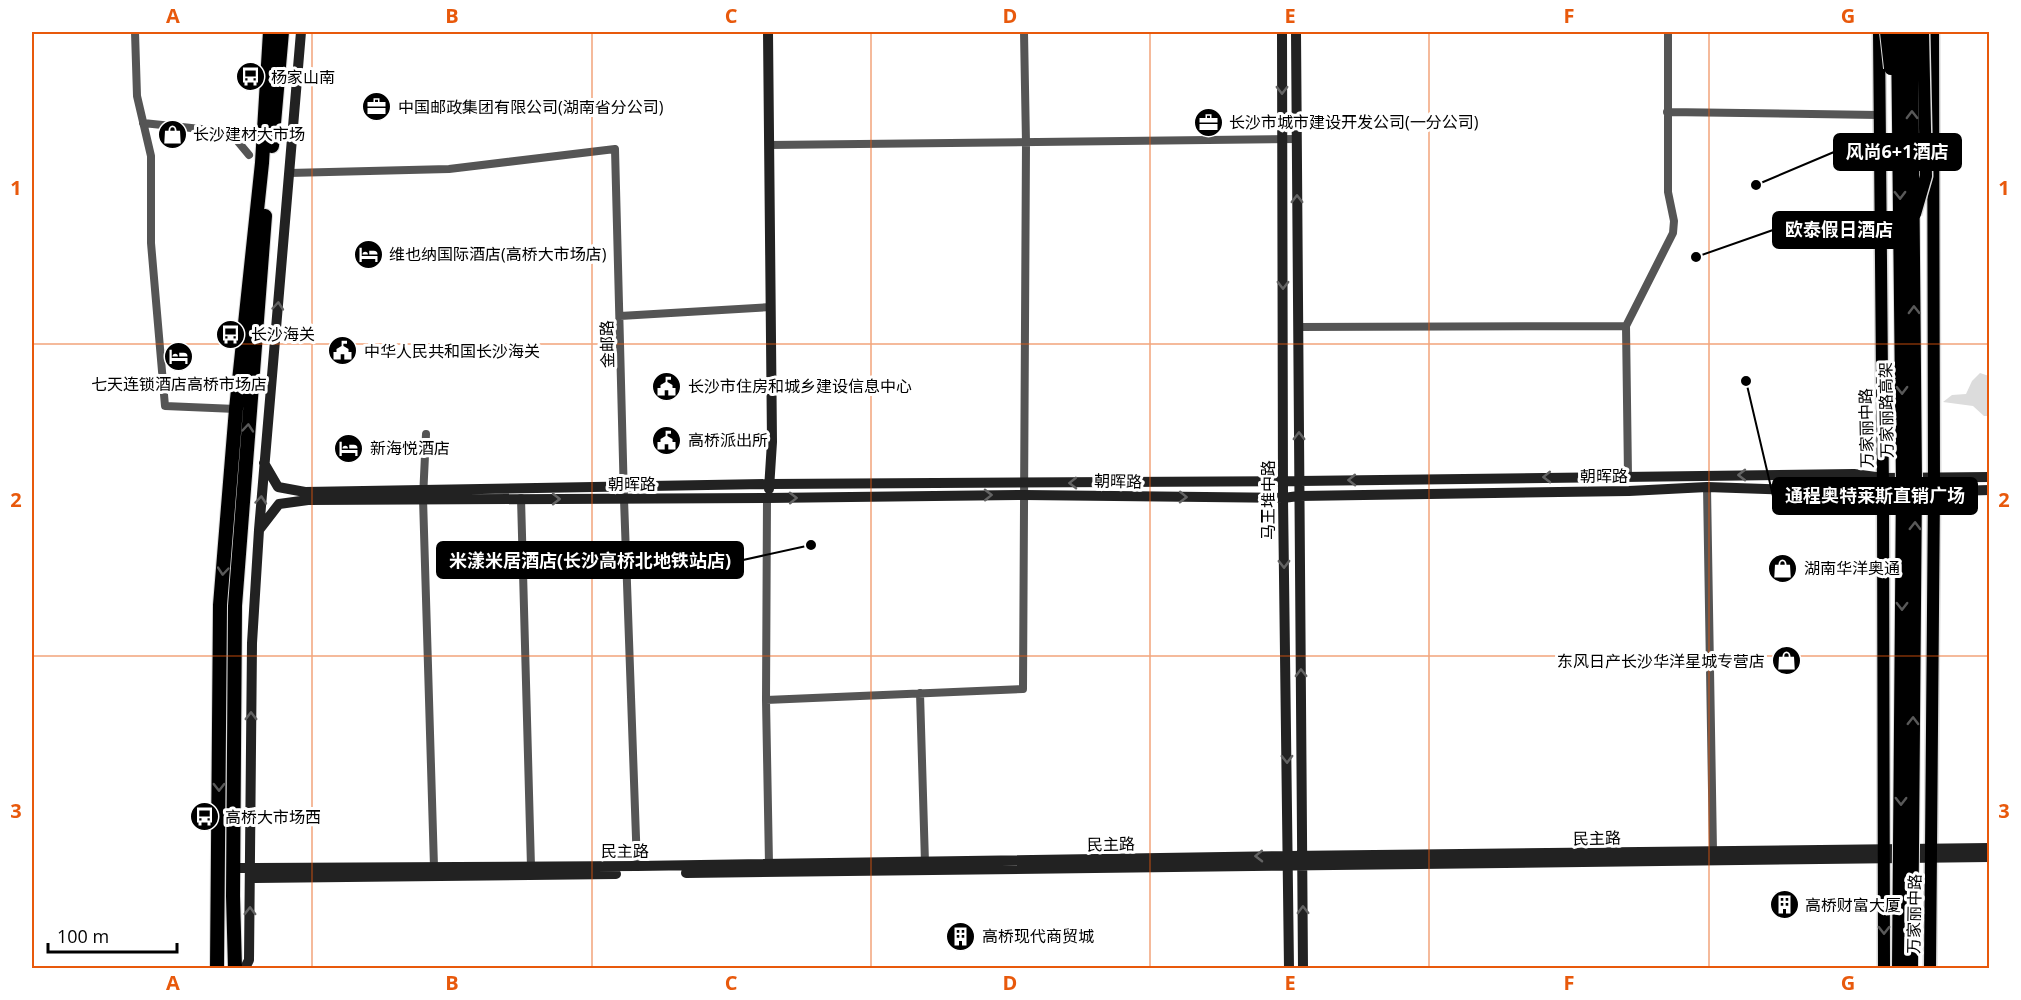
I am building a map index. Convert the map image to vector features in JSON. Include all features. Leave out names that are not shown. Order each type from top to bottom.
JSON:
[{"type":"highway","points":[[217,969],[220,605],[262,163],[270,32]]},
{"type":"highway","points":[[235,969],[233,868],[235,606],[266,202],[282,32]]},
{"type":"highway","points":[[1887,32],[1899,113]]},
{"type":"highway","name":"万家丽路高架","points":[[1898,32],[1903,483],[1899,969]]},
{"type":"highway","name":"万家丽路高架","points":[[1911,32],[1915,483],[1911,969]]},
{"type":"main road","name":"万家丽中路","points":[[1879,32],[1884,969]]},
{"type":"main road","points":[[1913,221],[1926,176],[1923,32]]},
{"type":"main road","name":"万家丽中路","points":[[1930,969],[1934,491],[1933,32]]},
{"type":"street","points":[[135,32],[137,96],[151,156],[151,243],[165,406],[237,409]]},
{"type":"street","points":[[245,969],[249,960],[252,644],[264,463],[301,32]]},
{"type":"street","points":[[768,32],[771,307],[766,700],[769,864]]},
{"type":"street","points":[[766,700],[1023,689],[1026,143],[1024,32]]},
{"type":"street","name":"马王堆中路","points":[[1282,32],[1282,498],[1289,969]]},
{"type":"street","name":"马王堆中路","points":[[1296,32],[1303,969]]},
{"type":"street","points":[[1628,476],[1626,326],[1673,233],[1674,221],[1668,192],[1668,32]]},
{"type":"street","points":[[1667,112],[1879,115]]},
{"type":"street","points":[[143,123],[230,132],[249,155]]},
{"type":"street","points":[[769,145],[1297,140]]},
{"type":"street","name":"金邮路","points":[[289,173],[449,170],[615,149],[637,866]]},
{"type":"street","points":[[620,316],[771,307]]},
{"type":"street","points":[[1298,327],[1626,326]]},
{"type":"street","points":[[426,434],[423,494],[434,867]]},
{"type":"street","name":"朝晖路","points":[[264,463],[278,487],[305,492],[624,494],[767,498],[1282,481],[1854,474],[1883,478],[1989,477]]},
{"type":"street","name":"朝晖路","points":[[259,530],[279,504],[308,500],[423,494],[520,498],[624,494],[770,484],[1024,489],[1282,498],[1629,491],[1707,487],[1883,493],[1989,490]]},
{"type":"street","points":[[1707,487],[1713,851]]},
{"type":"street","points":[[520,498],[531,867]]},
{"type":"street","points":[[920,693],[925,863]]},
{"type":"street","name":"民主路","points":[[250,873],[434,867],[1884,854],[1989,848]]},
{"type":"street","name":"民主路","points":[[1302,861],[1713,851],[1884,854]]},
{"type":"street","name":"民主路","points":[[1931,853],[1989,857]]},
{"type":"street","name":"民主路","points":[[233,868],[250,873],[1288,861]]},
{"type":"shaded area","points":[[1980,373],[1989,376],[1989,416],[1984,416],[1973,406],[1943,402],[1952,395],[1966,394],[1972,381]]},
{"type":"place","name":"杨家山南","points":[[250,77]]},
{"type":"place","name":"中国邮政集团有限公司(湖南省分公司)","points":[[377,107]]},
{"type":"place","name":"长沙市城市建设开发公司(一分公司)","points":[[1208,122]]},
{"type":"place","name":"长沙建材大市场","points":[[172,134]]},
{"type":"place","name":"风尚6+1酒店","points":[[1756,185]]},
{"type":"place","name":"维也纳国际酒店(高桥大市场店)","points":[[368,254]]},
{"type":"place","name":"欧泰假日酒店","points":[[1696,257]]},
{"type":"place","name":"长沙海关","points":[[230,334]]},
{"type":"place","name":"中华人民共和国长沙海关","points":[[343,351]]},
{"type":"place","name":"七天连锁酒店高桥市场店","points":[[179,356]]},
{"type":"place","name":"通程奥特莱斯直销广场","points":[[1746,381]]},
{"type":"place","name":"长沙市住房和城乡建设信息中心","points":[[667,386]]},
{"type":"place","name":"高桥派出所","points":[[667,440]]},
{"type":"place","name":"新海悦酒店","points":[[349,448]]},
{"type":"place","name":"米漾米居酒店(长沙高桥北地铁站店)","points":[[811,545]]},
{"type":"place","name":"湖南华洋奥通","points":[[1783,568]]},
{"type":"place","name":"东风日产长沙华洋星城专营店","points":[[1786,661]]},
{"type":"place","name":"高桥大市场西","points":[[204,817]]},
{"type":"place","name":"高桥财富大厦","points":[[1784,905]]},
{"type":"place","name":"高桥现代商贸城","points":[[961,936]]}]
